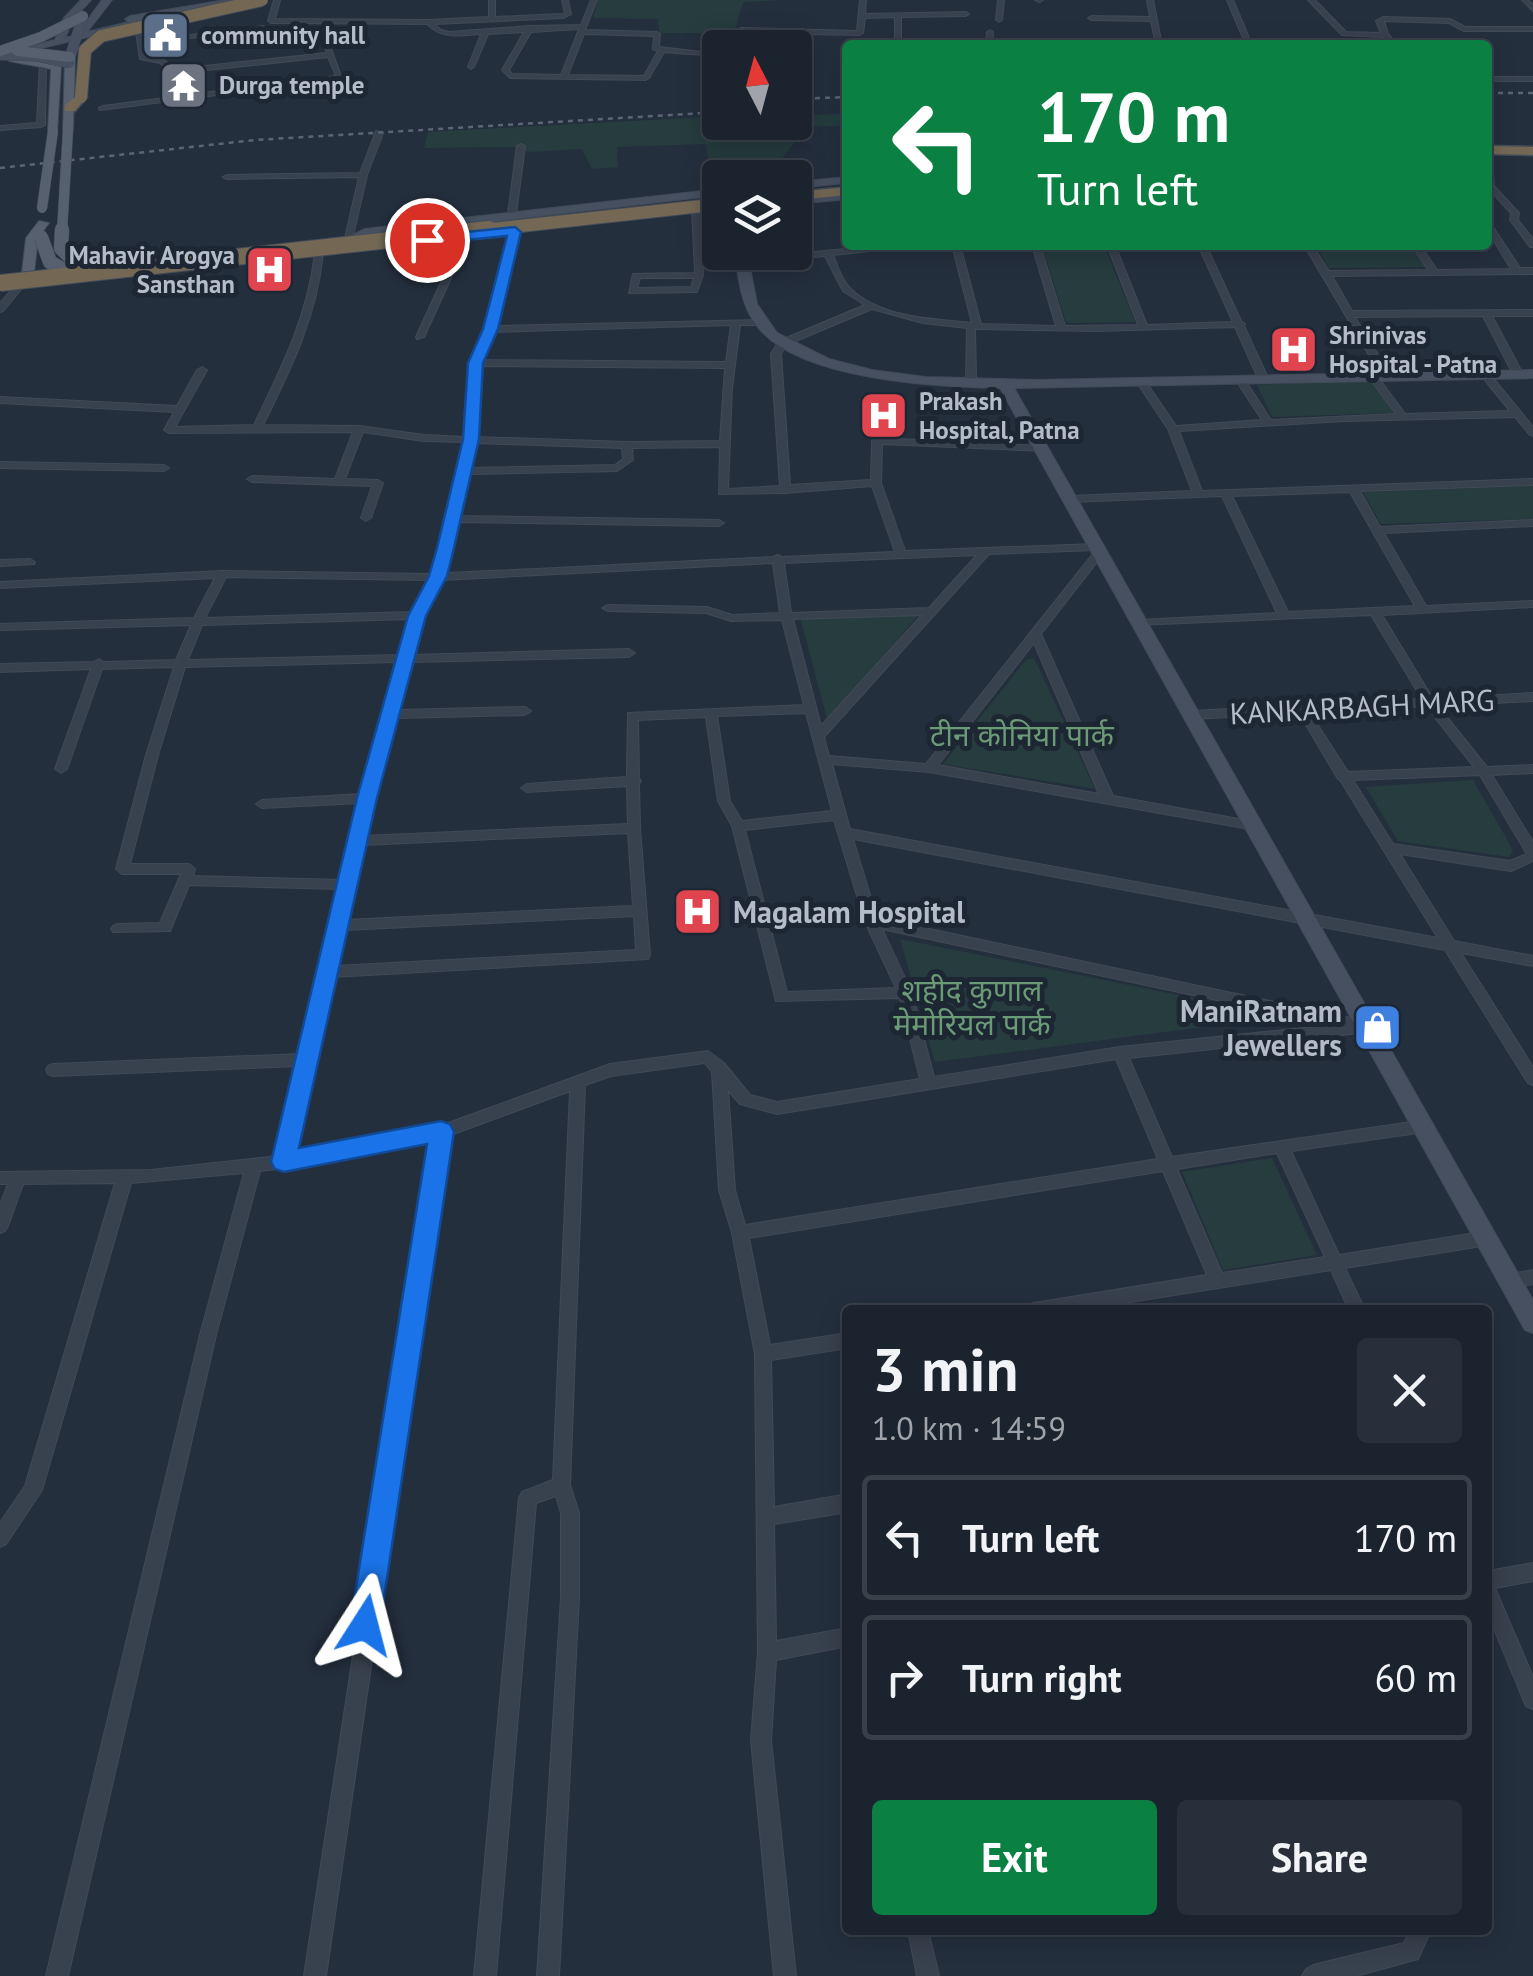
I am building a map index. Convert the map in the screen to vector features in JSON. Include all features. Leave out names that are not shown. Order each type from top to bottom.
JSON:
[{"type":"highway","points":[[70,108],[81,97],[85,50],[101,36],[262,0]]},
{"type":"highway","points":[[1492,147],[1533,148]]},
{"type":"highway","points":[[812,191],[842,187]]},
{"type":"highway","points":[[0,282],[357,237],[702,203]]},
{"type":"highway","points":[[0,282],[702,203]]},
{"type":"main road","points":[[0,54],[83,25]]},
{"type":"main road","points":[[0,54],[43,62],[55,72],[43,254],[74,276]]},
{"type":"main road","points":[[70,60],[60,239],[64,255],[90,263],[223,254]]},
{"type":"main road","points":[[25,280],[34,232],[43,223]]},
{"type":"street","points":[[55,72],[61,34],[86,0]]},
{"type":"street","points":[[83,25],[98,0]]},
{"type":"street","points":[[0,54],[70,60],[74,32],[107,0]]},
{"type":"street","points":[[0,54],[83,25],[237,0]]},
{"type":"street","points":[[137,27],[237,0]]},
{"type":"street","points":[[83,25],[137,27],[278,0],[271,21],[492,20],[566,15],[564,0]]},
{"type":"street","points":[[492,0],[492,20]]},
{"type":"street","points":[[564,76],[594,0]]},
{"type":"street","points":[[812,32],[860,33],[863,0]]},
{"type":"street","points":[[999,20],[1001,0]]},
{"type":"street","points":[[1150,0],[1158,40]]},
{"type":"street","points":[[1230,0],[1249,40]]},
{"type":"street","points":[[1310,0],[1344,34],[1385,35]]},
{"type":"street","points":[[1525,0],[1533,8]]},
{"type":"street","points":[[864,16],[966,14]]},
{"type":"street","points":[[898,16],[898,40]]},
{"type":"street","points":[[1091,18],[1154,19]]},
{"type":"street","points":[[1390,40],[1379,21],[1450,22],[1464,29],[1533,29]]},
{"type":"street","points":[[429,22],[442,33],[530,28],[657,34],[654,48],[702,53]]},
{"type":"street","points":[[137,27],[143,59],[162,61],[175,72],[330,54]]},
{"type":"street","points":[[140,42],[264,28]]},
{"type":"street","points":[[530,28],[505,73],[646,78],[662,50]]},
{"type":"street","points":[[471,67],[485,32]]},
{"type":"street","points":[[989,40],[990,32]]},
{"type":"street","points":[[103,108],[340,78],[323,36],[356,36]]},
{"type":"street","points":[[0,128],[41,125],[43,62]]},
{"type":"street","points":[[175,72],[176,98]]},
{"type":"street","points":[[1492,79],[1533,79]]},
{"type":"street","points":[[357,237],[363,175],[379,133]]},
{"type":"street","points":[[512,214],[521,146]]},
{"type":"street","points":[[227,177],[363,175]]},
{"type":"street","points":[[1492,188],[1515,213],[1514,220],[1533,246]]},
{"type":"street","points":[[357,237],[365,232],[543,210],[669,197],[702,200]]},
{"type":"street","points":[[669,197],[674,213]]},
{"type":"street","points":[[0,309],[25,280],[515,232],[702,208]]},
{"type":"street","points":[[542,228],[543,210]]},
{"type":"street","points":[[696,210],[699,274],[694,290],[632,290],[636,276],[699,274]]},
{"type":"street","points":[[284,1162],[304,1060],[367,798],[417,616],[438,576],[471,439],[476,363],[491,329],[515,232]]},
{"type":"street","points":[[1492,232],[1517,271]]},
{"type":"street","points":[[420,337],[452,266],[449,238]]},
{"type":"street","points":[[812,254],[858,250]]},
{"type":"street","points":[[957,250],[974,327],[971,382]]},
{"type":"street","points":[[1037,250],[1060,327]]},
{"type":"street","points":[[1113,250],[1143,326]]},
{"type":"street","points":[[1204,250],[1263,378]]},
{"type":"street","points":[[1311,250],[1350,314],[1378,375],[1403,416]]},
{"type":"street","points":[[1419,250],[1434,272]]},
{"type":"street","points":[[256,428],[304,332],[317,290],[319,252]]},
{"type":"street","points":[[828,253],[851,294],[908,321],[974,327],[1241,324]]},
{"type":"street","points":[[743,270],[746,297],[760,322],[782,342],[819,360],[859,372],[971,382],[1526,374]]},
{"type":"street","points":[[1326,274],[1533,271]]},
{"type":"street","points":[[785,490],[776,354],[782,342],[871,306]]},
{"type":"street","points":[[1486,313],[1526,374]]},
{"type":"street","points":[[1350,314],[1533,313]]},
{"type":"street","points":[[491,329],[760,322]]},
{"type":"street","points":[[736,324],[722,492],[876,483]]},
{"type":"street","points":[[476,363],[730,365]]},
{"type":"street","points":[[202,370],[169,430],[358,428],[471,439],[628,446],[725,444]]},
{"type":"street","points":[[1485,374],[1533,433]]},
{"type":"street","points":[[1240,378],[1268,423]]},
{"type":"street","points":[[1141,380],[1173,429],[1198,493]]},
{"type":"street","points":[[1003,382],[1533,1322]]},
{"type":"street","points":[[0,400],[180,409]]},
{"type":"street","points":[[1173,429],[1518,414]]},
{"type":"street","points":[[339,481],[358,428]]},
{"type":"street","points":[[901,554],[876,483],[877,442],[1042,449]]},
{"type":"street","points":[[464,470],[618,468],[628,460],[628,446]]},
{"type":"street","points":[[0,465],[164,468]]},
{"type":"street","points":[[252,479],[378,483],[366,518]]},
{"type":"street","points":[[1070,499],[1533,482]]},
{"type":"street","points":[[1353,488],[1422,609]]},
{"type":"street","points":[[1225,492],[1284,616]]},
{"type":"street","points":[[452,518],[720,523]]},
{"type":"street","points":[[1377,530],[1533,522]]},
{"type":"street","points":[[0,585],[222,574],[438,576],[778,558],[1098,550]]},
{"type":"street","points":[[928,768],[1098,550]]},
{"type":"street","points":[[819,736],[986,551]]},
{"type":"street","points":[[778,558],[786,616],[839,816],[872,922],[905,993],[928,1081]]},
{"type":"street","points":[[0,562],[30,562]]},
{"type":"street","points":[[118,929],[165,928],[185,880],[188,868],[122,869],[178,662],[194,623],[222,574]]},
{"type":"street","points":[[1139,623],[1533,604]]},
{"type":"street","points":[[608,608],[706,610],[724,618],[934,611]]},
{"type":"street","points":[[1374,611],[1430,703],[1483,770],[1533,855],[1512,866],[1387,848]]},
{"type":"street","points":[[0,627],[417,616]]},
{"type":"street","points":[[1035,633],[1108,800]]},
{"type":"street","points":[[0,668],[629,654]]},
{"type":"street","points":[[61,769],[99,663]]},
{"type":"street","name":"KANKARBAGH MARG","points":[[1192,715],[1533,698]]},
{"type":"street","points":[[325,972],[643,956],[634,828],[632,716],[810,710]]},
{"type":"street","points":[[1302,710],[1446,944],[1526,1058],[1533,1079]]},
{"type":"street","points":[[390,714],[526,711]]},
{"type":"street","points":[[711,714],[724,801],[738,826],[780,997],[905,993]]},
{"type":"street","points":[[826,760],[928,768],[1254,826]]},
{"type":"street","points":[[1342,776],[1533,769]]},
{"type":"street","points":[[527,788],[635,781]]},
{"type":"street","points":[[262,804],[367,798]]},
{"type":"street","points":[[738,826],[839,816]]},
{"type":"street","points":[[356,841],[634,828]]},
{"type":"street","points":[[845,833],[1533,961]]},
{"type":"street","points":[[185,880],[346,884]]},
{"type":"street","points":[[336,925],[640,911]]},
{"type":"street","points":[[872,922],[1369,1027]]},
{"type":"street","points":[[0,1178],[125,1176],[284,1162],[441,1132],[610,1070],[708,1058],[745,1100],[777,1108],[928,1081],[1120,1054],[1369,1027]]},
{"type":"street","points":[[1120,1054],[1217,1280]]},
{"type":"street","points":[[53,1070],[304,1060]]},
{"type":"street","points":[[719,1066],[727,1190],[740,1232],[763,1354],[768,1652],[761,1740],[785,1976]]},
{"type":"street","points":[[548,1976],[570,1598],[570,1513],[561,1485],[578,1081]]},
{"type":"street","points":[[740,1232],[1169,1162],[1425,1126]]},
{"type":"street","points":[[314,1976],[441,1132]]},
{"type":"street","points":[[1280,1146],[1355,1305]]},
{"type":"street","points":[[57,1976],[208,1335],[253,1167]]},
{"type":"street","points":[[0,1538],[33,1490],[125,1176]]},
{"type":"street","points":[[0,1226],[18,1177]]},
{"type":"street","points":[[1064,1305],[1488,1238]]},
{"type":"street","points":[[1512,1280],[1533,1277]]},
{"type":"street","points":[[763,1354],[842,1341]]},
{"type":"street","points":[[484,1976],[528,1498],[561,1485]]},
{"type":"street","points":[[766,1518],[842,1505]]},
{"type":"street","points":[[1492,1579],[1533,1572]]},
{"type":"street","points":[[1492,1602],[1533,1699]]},
{"type":"street","points":[[768,1652],[842,1638]]},
{"type":"street","points":[[919,1935],[928,1976]]},
{"type":"street","points":[[1313,1976],[1410,1952],[1418,1935]]},
{"type":"green space","points":[[598,0],[784,0],[743,2],[735,30],[659,33],[658,19],[593,18]]},
{"type":"green space","points":[[842,114],[842,126],[812,126],[812,115]]},
{"type":"green space","points":[[702,117],[702,140],[796,140],[781,160],[708,160],[706,144],[617,147],[618,167],[592,169],[582,149],[528,152],[521,147],[424,148],[428,132]]},
{"type":"green space","points":[[1044,250],[1106,250],[1135,322],[1066,323]]},
{"type":"green space","points":[[1319,250],[1415,250],[1427,267],[1329,268]]},
{"type":"green space","points":[[1372,379],[1394,413],[1272,417],[1257,385]]},
{"type":"green space","points":[[1533,486],[1533,519],[1381,524],[1363,492]]},
{"type":"green space","name":"टीन कोनिया पार्क","points":[[919,614],[831,719],[827,719],[800,617]]},
{"type":"green space","name":"टीन कोनिया पार्क","points":[[1034,658],[1095,789],[943,764],[1026,660]]},
{"type":"green space","points":[[1473,780],[1513,850],[1509,857],[1398,841],[1366,787]]},
{"type":"green space","name":"शहीद कुणाल मेमोरियल पार्क","points":[[900,939],[1253,1010],[1256,1020],[935,1062]]},
{"type":"green space","points":[[1272,1158],[1317,1255],[1223,1270],[1182,1172]]},
{"type":"railway","points":[[1492,93],[1533,93]]},
{"type":"railway","points":[[812,98],[842,97]]},
{"type":"railway","points":[[0,168],[255,140],[702,113]]},
{"type":"place","name":"community hall","points":[[166,35]]},
{"type":"place","name":"Durga temple","points":[[184,85]]},
{"type":"place","name":"Mahavir Arogya Sansthan","points":[[270,269]]},
{"type":"place","name":"Shrinivas Hospital - Patna","points":[[1294,349]]},
{"type":"place","name":"Prakash Hospital, Patna","points":[[884,415]]},
{"type":"place","name":"Magalam Hospital","points":[[698,911]]},
{"type":"place","name":"ManiRatnam Jewellers","points":[[1377,1027]]},
{"type":"route","points":[[365,1625],[441,1132],[284,1162],[304,1060],[367,798],[417,616],[438,576],[446,548],[471,439],[476,363],[491,329],[515,232],[427,240]]}]
